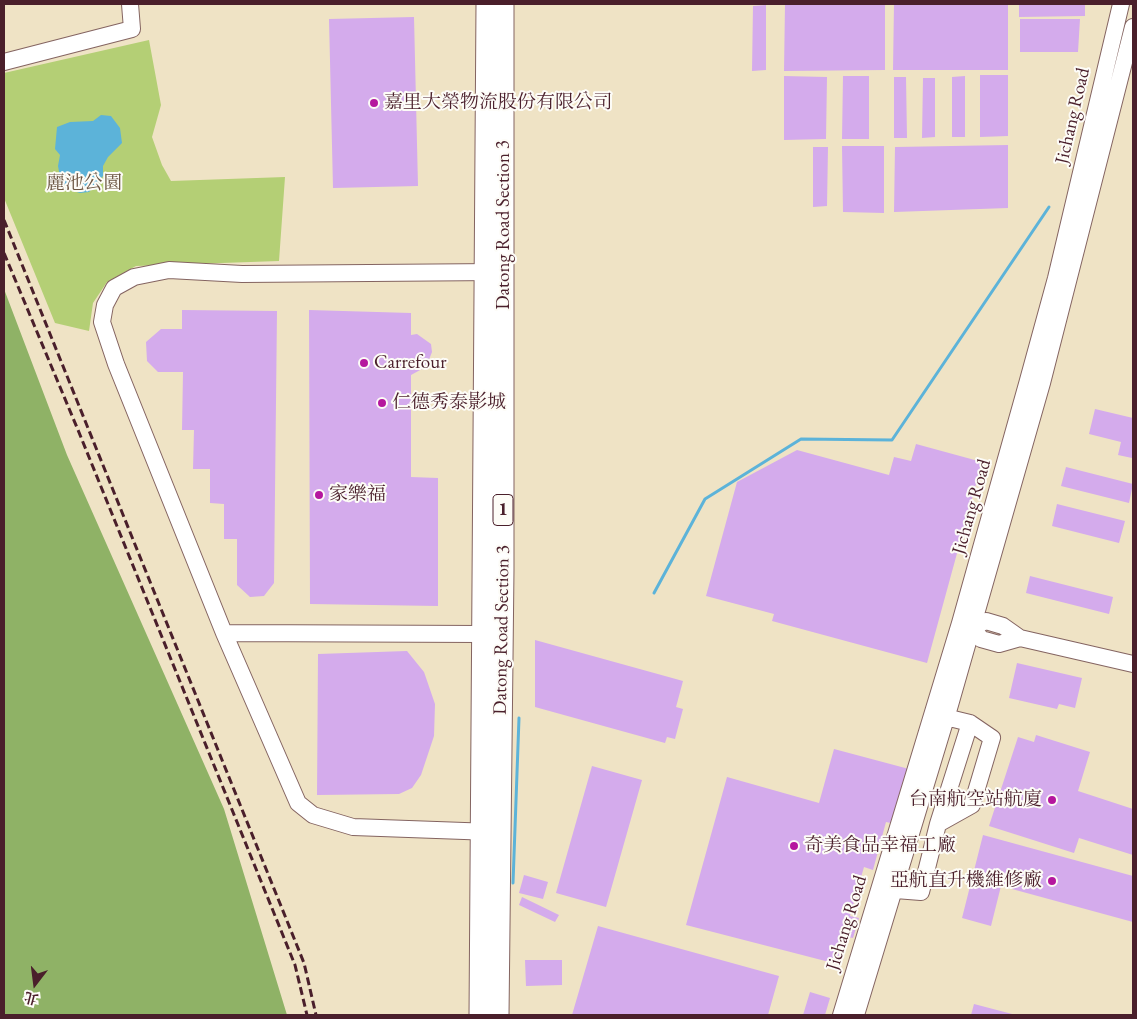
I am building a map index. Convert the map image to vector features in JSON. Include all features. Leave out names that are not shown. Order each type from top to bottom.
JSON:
[{"type":"main road","name":"Datong Road Section 3","points":[[480,1015],[490,832],[495,272],[488,4]]},
{"type":"main road","name":"Datong Road Section 3","points":[[498,1015],[482,634],[503,4]]},
{"type":"street","points":[[4,62],[132,29],[130,4]]},
{"type":"street","name":"Jichang Road","points":[[966,625],[1056,278],[1121,4]]},
{"type":"street","name":"Jichang Road","points":[[841,1015],[885,889],[1070,278],[1133,28]]},
{"type":"street","points":[[490,832],[353,827],[313,816],[298,804],[224,633],[116,364],[102,322],[105,305],[114,288],[134,277],[169,270],[242,274],[495,272]]},
{"type":"street","points":[[966,625],[986,621],[1003,626],[1020,638],[1133,664]]},
{"type":"street","points":[[224,633],[482,634]]},
{"type":"street","points":[[938,824],[972,805],[992,738],[970,723],[939,715]]},
{"type":"street","points":[[885,889],[921,892],[938,824],[970,723]]},
{"type":"street","name":"Jichang Road","points":[[856,1015],[885,889]]},
{"type":"green space","name":"麗池公園","points":[[149,40],[161,105],[152,137],[162,165],[171,181],[285,177],[279,261],[136,266],[107,282],[93,303],[89,331],[55,323],[4,198],[4,73]]},
{"type":"green space","points":[[4,289],[67,455],[224,809],[287,1015],[4,1015]]},
{"type":"water","points":[[101,115],[111,116],[120,128],[122,143],[108,157],[103,166],[103,176],[89,192],[80,193],[67,189],[60,177],[58,166],[60,155],[55,149],[57,127],[70,122],[93,121]]},
{"type":"building","points":[[885,4],[885,70],[784,71],[785,5]]},
{"type":"building","points":[[894,4],[1008,4],[1008,70],[893,70]]},
{"type":"building","points":[[1019,4],[1085,4],[1085,16],[1019,17]]},
{"type":"building","points":[[766,5],[766,70],[752,71],[753,6]]},
{"type":"building","name":"嘉里大榮物流股份有限公司","points":[[414,17],[418,186],[333,188],[329,19]]},
{"type":"building","points":[[1020,19],[1080,19],[1078,52],[1020,52]]},
{"type":"building","points":[[980,75],[1008,75],[1008,136],[980,137]]},
{"type":"building","points":[[784,76],[827,77],[826,139],[784,140]]},
{"type":"building","points":[[843,76],[869,76],[869,139],[842,139]]},
{"type":"building","points":[[965,76],[965,137],[952,137],[952,77]]},
{"type":"building","points":[[894,77],[906,77],[907,138],[894,138]]},
{"type":"building","points":[[923,78],[935,78],[935,137],[922,138]]},
{"type":"building","points":[[1008,145],[1008,208],[894,212],[895,147]]},
{"type":"building","points":[[842,146],[884,146],[884,213],[843,212]]},
{"type":"building","points":[[813,147],[828,147],[827,206],[813,207]]},
{"type":"building","points":[[182,310],[277,311],[274,583],[264,596],[250,597],[237,585],[237,539],[224,539],[224,504],[210,503],[210,469],[193,469],[194,430],[182,430],[183,372],[158,372],[147,361],[146,342],[161,329],[182,329]]},
{"type":"building","points":[[309,310],[411,313],[411,335],[417,334],[431,344],[432,352],[428,362],[422,369],[411,375],[411,477],[438,478],[438,606],[310,604]]},
{"type":"building","points":[[1095,409],[1133,418],[1132,458],[1118,455],[1121,442],[1089,434]]},
{"type":"building","points":[[916,444],[982,462],[927,663],[772,621],[774,614],[706,596],[737,482],[797,450],[889,475],[894,457],[911,461]]},
{"type":"building","points":[[1066,467],[1133,484],[1129,503],[1061,486]]},
{"type":"building","points":[[1057,504],[1125,521],[1119,543],[1052,526]]},
{"type":"building","points":[[1030,576],[1113,597],[1109,614],[1026,593]]},
{"type":"building","points":[[535,640],[683,681],[676,707],[683,709],[675,739],[667,737],[665,743],[535,707]]},
{"type":"building","points":[[407,651],[424,672],[435,704],[434,736],[421,775],[412,788],[399,794],[317,795],[318,654]]},
{"type":"building","points":[[1017,663],[1082,678],[1075,708],[1059,704],[1057,709],[1009,698]]},
{"type":"building","name":"台南航空站航廈","points":[[1036,735],[1090,752],[1078,791],[1133,809],[1133,855],[1079,838],[1074,853],[989,826],[1018,737],[1034,742]]},
{"type":"building","name":"奇美食品幸福工廠","points":[[834,749],[909,769],[895,824],[886,822],[873,870],[864,867],[850,916],[859,918],[853,938],[844,936],[837,964],[686,925],[727,777],[819,803]]},
{"type":"building","points":[[592,766],[642,780],[606,907],[556,893]]},
{"type":"building","name":"亞航直升機維修廠","points":[[983,835],[1133,876],[1133,922],[1001,886],[991,926],[962,918]]},
{"type":"building","points":[[524,875],[548,882],[543,899],[519,893]]},
{"type":"building","points":[[522,897],[559,915],[555,922],[519,905]]},
{"type":"building","points":[[598,926],[779,976],[768,1015],[572,1015]]},
{"type":"building","points":[[525,960],[562,960],[562,985],[526,986]]},
{"type":"building","points":[[810,992],[830,998],[825,1015],[803,1015]]},
{"type":"building","points":[[974,1004],[1016,1015],[971,1015]]},
{"type":"waterway","points":[[654,593],[705,499],[801,439],[892,440],[1049,207]]},
{"type":"waterway","points":[[513,883],[519,718]]},
{"type":"railway","points":[[4,220],[304,963],[316,1015]]},
{"type":"railway","points":[[4,253],[78,430],[295,965],[307,1015]]},
{"type":"place","name":"嘉里大榮物流股份有限公司","points":[[374,103]]},
{"type":"place","name":"Carrefour","points":[[364,363]]},
{"type":"place","name":"仁德秀泰影城","points":[[382,403]]},
{"type":"place","name":"家樂福","points":[[319,495]]},
{"type":"place","name":"台南航空站航廈","points":[[1052,800]]},
{"type":"place","name":"奇美食品幸福工廠","points":[[794,846]]},
{"type":"place","name":"亞航直升機維修廠","points":[[1052,881]]}]
